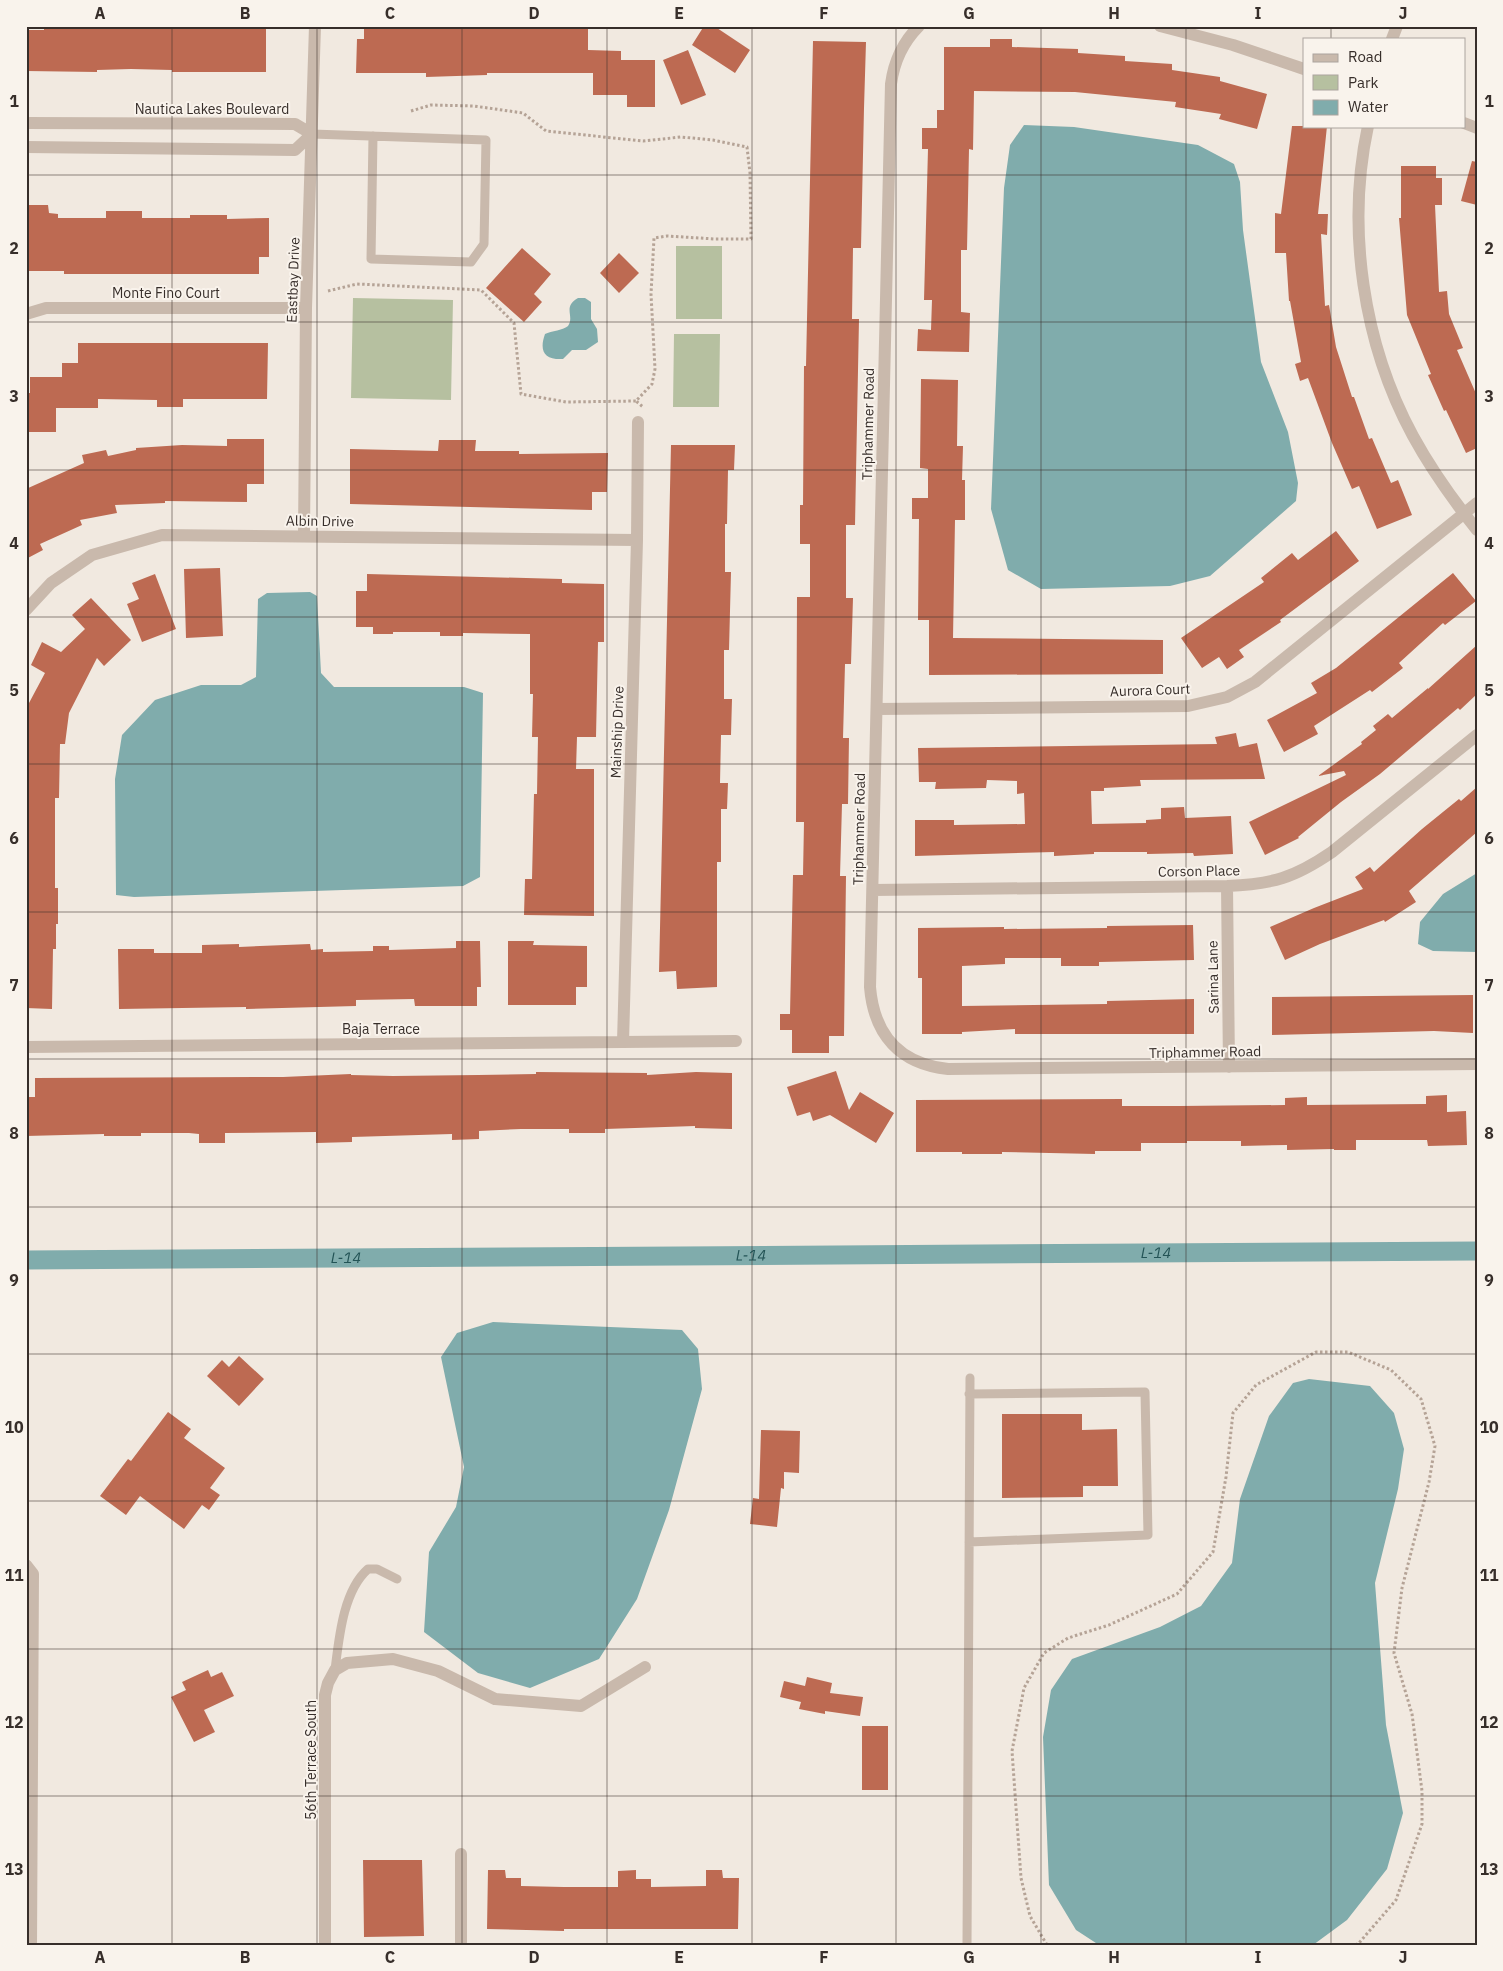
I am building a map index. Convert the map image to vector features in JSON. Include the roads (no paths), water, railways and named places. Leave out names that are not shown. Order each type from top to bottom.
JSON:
[{"type":"street","name":"Eastbay Drive","points":[[304,536],[306,308],[314,26]]},
{"type":"street","name":"Triphammer Road","points":[[919,26],[903,45],[897,57],[892,84],[870,987],[875,1015],[888,1039],[903,1054],[921,1064],[948,1069],[1477,1064]]},
{"type":"street","points":[[1160,26],[1233,45],[1303,69]]},
{"type":"street","points":[[1392,38],[1397,26]]},
{"type":"street","name":"Nautica Lakes Boulevard","points":[[26,123],[295,124],[312,134]]},
{"type":"street","points":[[1368,128],[1359,190],[1358,224],[1362,274],[1380,357],[1408,428],[1438,479],[1477,530]]},
{"type":"street","points":[[26,147],[295,150],[312,134]]},
{"type":"street","name":"Monte Fino Court","points":[[26,314],[46,308],[306,308]]},
{"type":"street","name":"Mainship Drive","points":[[623,1042],[637,540],[638,422]]},
{"type":"street","name":"Aurora Court","points":[[877,709],[1188,706],[1221,698],[1255,682],[1477,504]]},
{"type":"street","name":"Albin Drive","points":[[26,610],[51,583],[92,555],[162,535],[637,540]]},
{"type":"street","name":"Corson Place","points":[[873,890],[1228,886],[1260,884],[1285,878],[1309,868],[1332,852],[1477,735]]},
{"type":"street","name":"Sarina Lane","points":[[1228,886],[1229,1067]]},
{"type":"street","name":"Baja Terrace","points":[[26,1047],[736,1041]]},
{"type":"street","points":[[26,1565],[33,1574],[31,1945]]},
{"type":"street","points":[[335,1670],[347,1663],[373,1659],[393,1659],[438,1671],[495,1699],[581,1706],[645,1667]]},
{"type":"street","name":"56th Terrace South","points":[[325,1945],[325,1695],[328,1683],[335,1670]]},
{"type":"street","points":[[461,1854],[461,1945]]},
{"type":"lane","points":[[312,134],[373,136],[486,140],[484,244],[471,262],[371,259],[373,136]]},
{"type":"lane","points":[[967,1945],[970,1378]]},
{"type":"lane","points":[[969,1394],[1145,1392],[1148,1535],[969,1542]]},
{"type":"lane","points":[[335,1670],[343,1618],[361,1575],[368,1569],[377,1569],[397,1579]]},
{"type":"water","points":[[1024,125],[1074,127],[1198,145],[1234,164],[1240,182],[1243,230],[1261,362],[1288,432],[1298,483],[1296,501],[1210,576],[1170,586],[1041,589],[1008,570],[991,509],[1004,188],[1010,145]]},
{"type":"water","points":[[578,298],[585,298],[591,302],[591,319],[597,329],[598,342],[586,350],[572,350],[563,359],[551,358],[543,350],[545,334],[564,329],[568,326],[571,305]]},
{"type":"water","points":[[310,592],[317,596],[321,673],[334,687],[464,687],[483,693],[480,877],[463,886],[134,897],[116,895],[115,779],[122,735],[155,700],[201,685],[241,685],[256,677],[258,599],[267,593]]},
{"type":"water","points":[[1477,873],[1477,952],[1433,951],[1418,944],[1420,922],[1443,894]]},
{"type":"water","points":[[493,1322],[682,1330],[698,1349],[702,1389],[669,1510],[637,1599],[599,1659],[530,1688],[478,1673],[424,1632],[429,1552],[456,1507],[464,1467],[441,1357],[457,1333]]},
{"type":"water","points":[[1309,1379],[1370,1386],[1394,1413],[1404,1449],[1398,1489],[1375,1583],[1386,1725],[1403,1813],[1387,1869],[1347,1920],[1313,1945],[1099,1945],[1076,1930],[1049,1885],[1043,1737],[1051,1690],[1072,1659],[1160,1627],[1201,1606],[1232,1563],[1240,1499],[1269,1416],[1293,1383]]},
{"type":"waterway","name":"L-14","points":[[26,1260],[1477,1251]]}]
